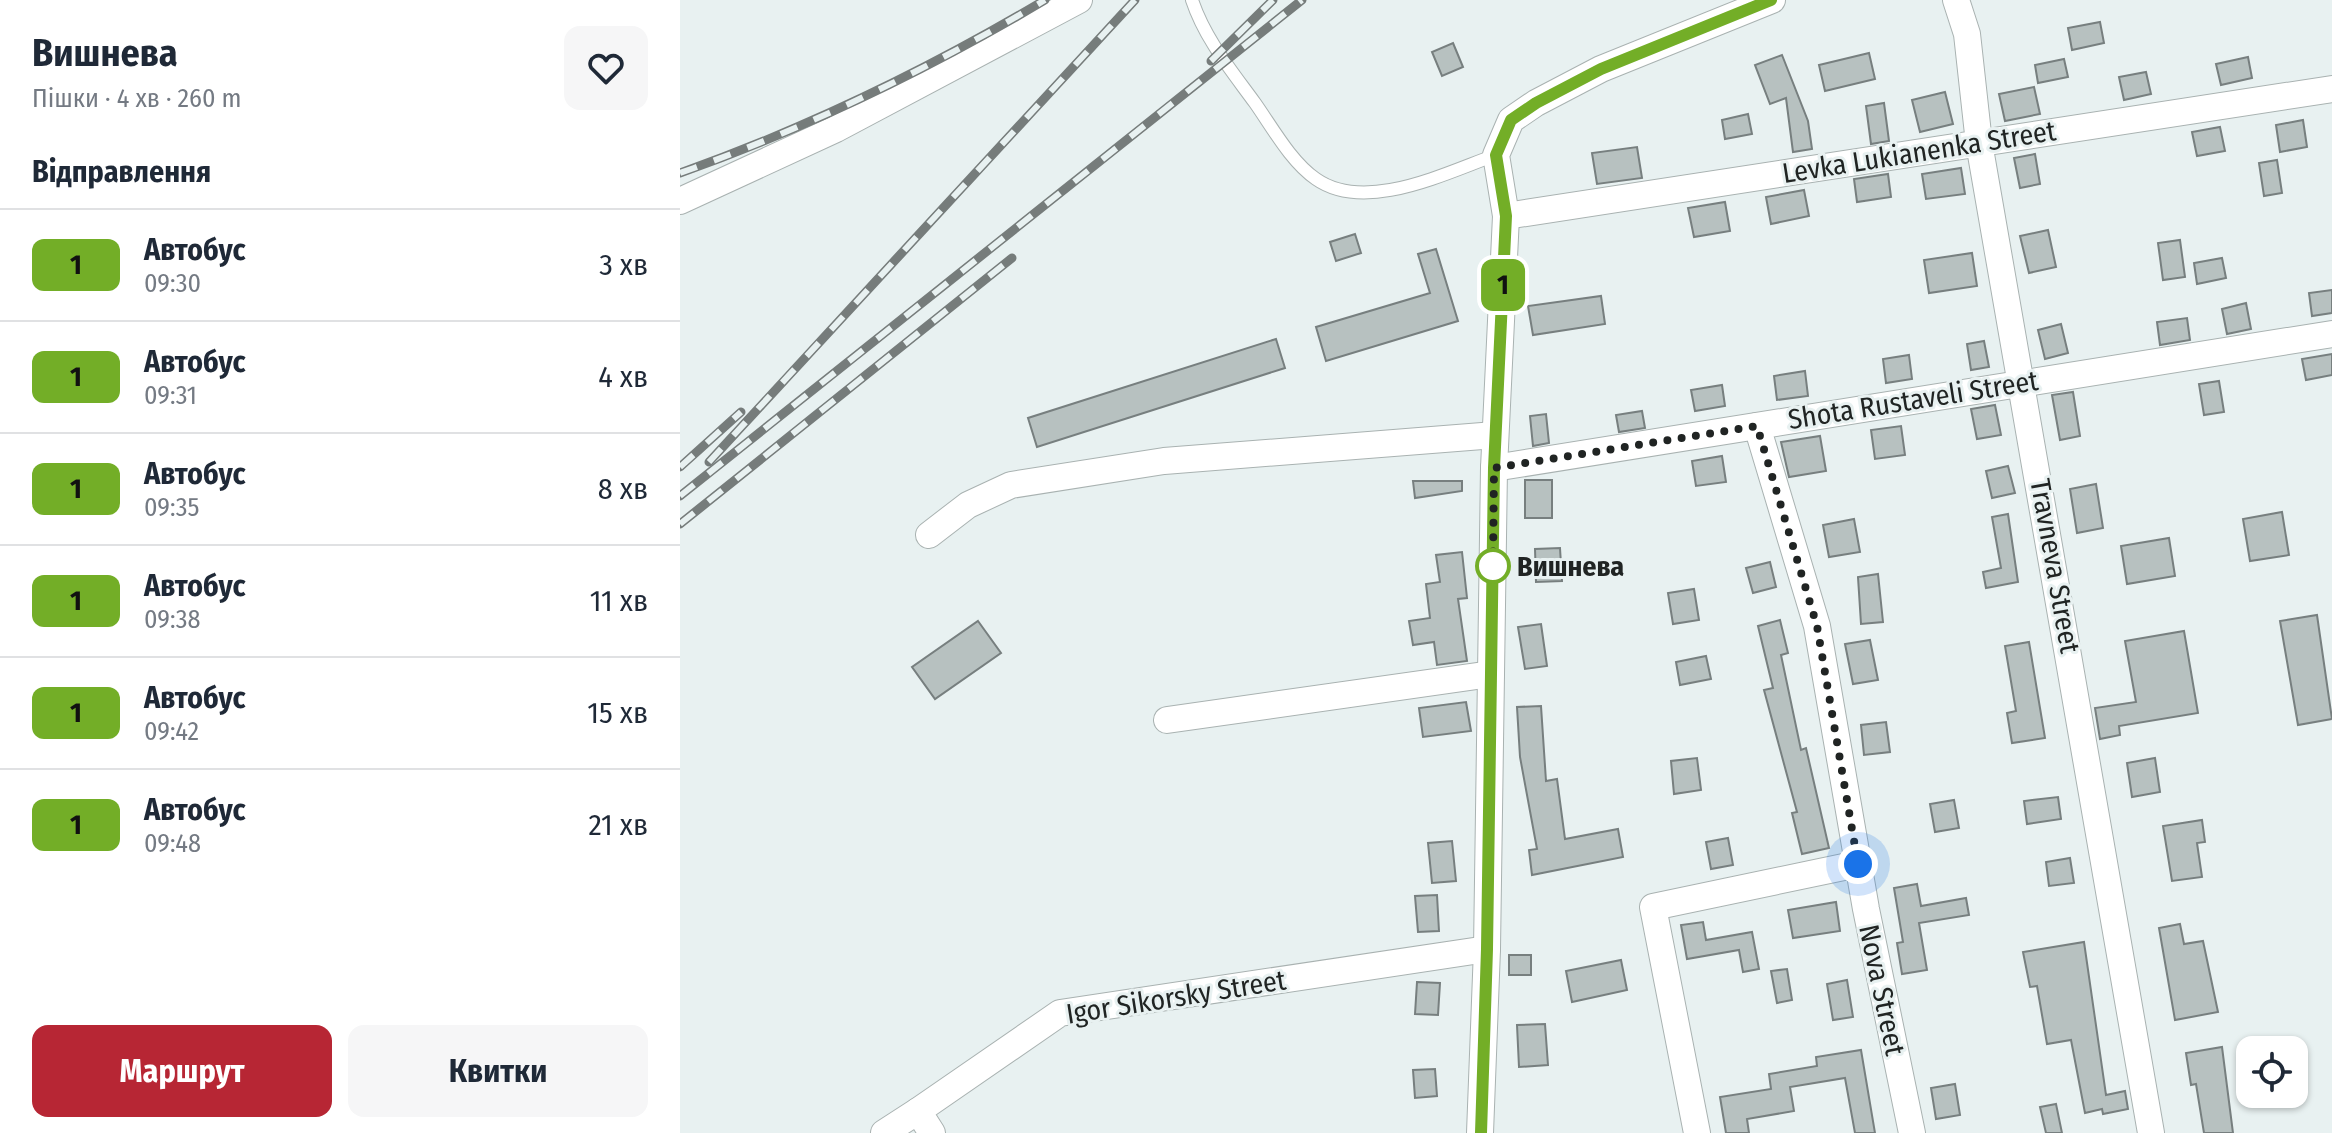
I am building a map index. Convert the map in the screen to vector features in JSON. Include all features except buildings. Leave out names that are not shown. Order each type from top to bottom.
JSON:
[{"type":"street","points":[[680,201],[836,129],[1079,0]]},
{"type":"street","points":[[1480,1133],[1487,949],[1494,468],[1506,216],[1496,155],[1511,120],[1536,103],[1601,69],[1772,0]]},
{"type":"street","name":"Travneva Street","points":[[1956,0],[1967,34],[1979,143],[2023,382],[2151,1133]]},
{"type":"street","name":"Levka Lukianenka Street","points":[[1506,216],[2332,89]]},
{"type":"street","name":"Shota Rustaveli Street","points":[[1494,468],[2332,334]]},
{"type":"street","name":"Nova Street","points":[[1757,426],[1817,626],[1858,864],[1912,1133]]},
{"type":"street","points":[[929,535],[968,505],[1011,485],[1164,461],[1495,435]]},
{"type":"street","points":[[1167,720],[1491,674]]},
{"type":"street","points":[[1697,1133],[1653,907],[1858,864]]},
{"type":"street","name":"Igor Sikorsky Street","points":[[884,1133],[925,1122],[1060,1013],[1487,949]]},
{"type":"lane","points":[[1192,0],[1201,27],[1219,54],[1294,156],[1316,180],[1352,191],[1393,192],[1496,155]]},
{"type":"railway","points":[[680,173],[774,137],[867,96],[1045,0]]},
{"type":"railway","points":[[709,462],[1135,0]]},
{"type":"railway","points":[[1211,61],[1273,0]]},
{"type":"railway","points":[[680,496],[1302,0]]},
{"type":"railway","points":[[680,524],[1012,258]]},
{"type":"railway","points":[[680,467],[741,412]]},
{"type":"bus line","name":"1","points":[[1481,1133],[1487,949],[1494,468],[1506,216],[1496,155],[1511,120],[1536,103],[1601,69],[1771,0]]},
{"type":"place","name":"Вишнева","points":[[1493,566]]},
{"type":"route","points":[[1493,566],[1494,468],[1757,426],[1817,626],[1858,864]]}]
